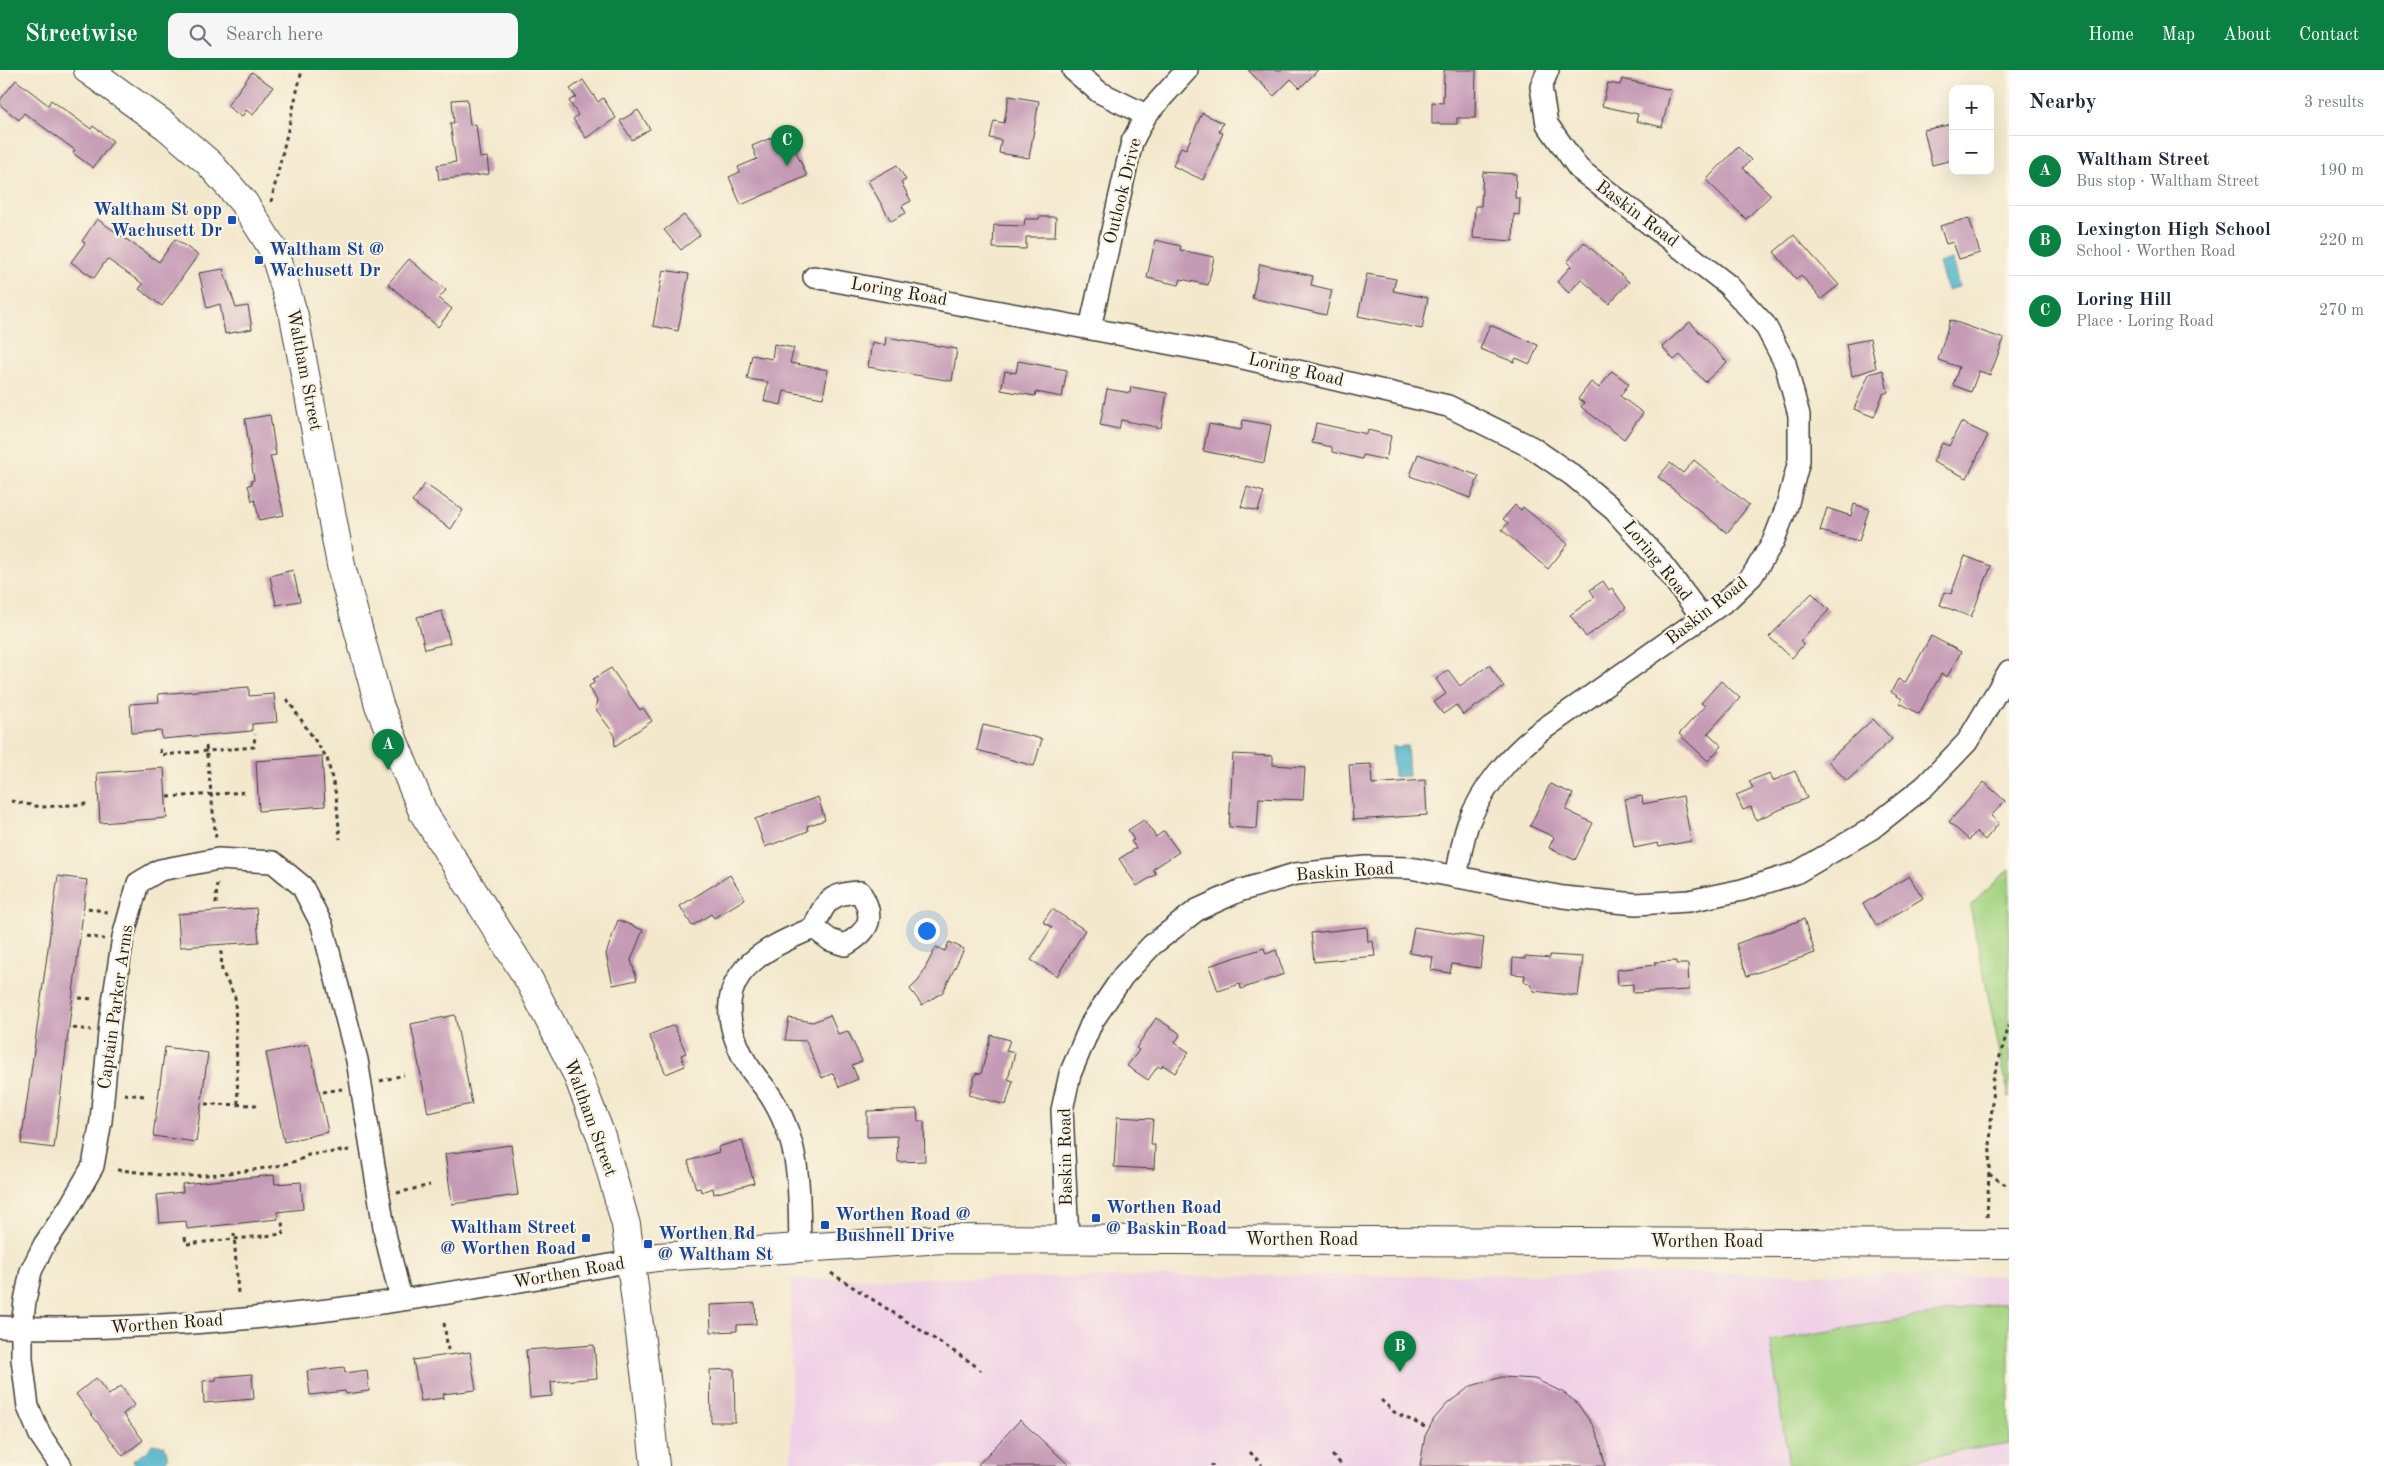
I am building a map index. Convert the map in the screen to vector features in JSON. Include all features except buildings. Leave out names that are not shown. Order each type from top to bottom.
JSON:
[{"type":"main road","name":"Waltham Street","points":[[88,70],[166,126],[209,163],[233,189],[264,232],[280,268],[294,316],[342,570],[379,705],[422,812],[529,980],[577,1074],[601,1136],[626,1225],[632,1261],[655,1466]]},
{"type":"main road","name":"Worthen Road","points":[[632,1261],[657,1257],[944,1239],[2009,1244]]},
{"type":"street","points":[[1074,70],[1099,92],[1146,115]]},
{"type":"street","name":"Outlook Drive","points":[[1090,328],[1132,142],[1146,115],[1187,70]]},
{"type":"street","name":"Baskin Road","points":[[1456,877],[1468,824],[1490,781],[1514,753],[1538,732],[1727,600],[1752,576],[1773,542],[1799,461],[1799,415],[1785,363],[1765,325],[1728,285],[1579,169],[1547,124],[1541,87],[1548,70]]},
{"type":"street","name":"Loring Road","points":[[814,277],[1230,355],[1438,403],[1531,447],[1572,475],[1608,505],[1659,560],[1702,617]]},
{"type":"street","name":"Baskin Road","points":[[1068,1240],[1062,1110],[1070,1074],[1098,1013],[1123,976],[1152,945],[1197,910],[1239,891],[1295,874],[1366,867],[1410,868],[1563,897],[1636,904],[1695,900],[1742,890],[1796,873],[1870,830],[1925,786],[1967,742],[2009,671]]},
{"type":"street","name":"Captain Parker Arms","points":[[61,1466],[40,1435],[28,1406],[22,1358],[22,1327],[31,1271],[44,1245],[70,1206],[93,1166],[101,1121],[110,1022],[123,937],[138,883],[160,870],[218,859],[273,862],[302,886],[322,925],[357,1060],[385,1234],[401,1299]]},
{"type":"street","points":[[800,1248],[797,1177],[789,1135],[773,1100],[745,1060],[732,1030],[728,1005],[736,979],[756,958],[792,936],[814,928]]},
{"type":"street","name":"Worthen Road","points":[[0,1327],[96,1329],[202,1322],[318,1311],[516,1283],[632,1261]]},
{"type":"path","points":[[264,232],[302,70]]},
{"type":"path","points":[[286,699],[327,758],[336,794],[340,839]]},
{"type":"path","points":[[160,749],[160,755],[254,747],[255,734]]},
{"type":"path","points":[[206,746],[218,859],[216,904]]},
{"type":"path","points":[[168,797],[246,792]]},
{"type":"path","points":[[11,801],[40,807],[87,804]]},
{"type":"path","points":[[221,952],[222,972],[234,996],[238,1106]]},
{"type":"path","points":[[1988,1217],[1988,1174],[1993,1079],[2009,1026]]},
{"type":"path","points":[[205,1104],[258,1105]]},
{"type":"path","points":[[117,1170],[179,1176],[273,1167],[303,1160],[308,1155],[350,1148],[352,1155]]},
{"type":"path","points":[[1988,1174],[2009,1187]]},
{"type":"path","points":[[379,1197],[430,1185]]},
{"type":"path","points":[[185,1237],[186,1244],[283,1234],[282,1220]]},
{"type":"path","points":[[234,1233],[238,1294]]},
{"type":"path","points":[[831,1273],[972,1363],[981,1371]]},
{"type":"path","points":[[444,1323],[448,1350]]},
{"type":"path","points":[[1381,1400],[1394,1412],[1425,1427]]},
{"type":"path","points":[[1250,1452],[1262,1465]]},
{"type":"path","points":[[1332,1455],[1343,1466]]},
{"type":"shaded area","points":[[1724,1273],[2009,1276],[2009,1466],[791,1466],[791,1279]]},
{"type":"green space","points":[[2009,869],[2009,1098],[1970,906]]},
{"type":"green space","points":[[2006,1302],[2009,1318],[2009,1443],[1870,1466],[1789,1466],[1770,1341]]},
{"type":"water","points":[[1952,259],[1959,287],[1947,290],[1939,263]]},
{"type":"water","points":[[1407,746],[1409,776],[1394,777],[1392,747]]},
{"type":"water","points":[[152,1444],[165,1446],[168,1459],[159,1466],[135,1466],[133,1460],[148,1451]]},
{"type":"place","name":"Loring Hill","points":[[787,166]]},
{"type":"place","name":"Waltham St opp Wachusett Dr","points":[[232,220]]},
{"type":"place","name":"Waltham St @ Wachusett Dr","points":[[259,260]]},
{"type":"place","name":"Waltham Street","points":[[388,770]]},
{"type":"place","name":"Worthen Road @ Baskin Road","points":[[1096,1218]]},
{"type":"place","name":"Worthen Road @ Bushnell Drive","points":[[825,1225]]},
{"type":"place","name":"Waltham Street @ Worthen Road","points":[[586,1238]]},
{"type":"place","name":"Worthen Rd @ Waltham St","points":[[648,1244]]},
{"type":"place","name":"Lexington High School","points":[[1400,1372]]}]
